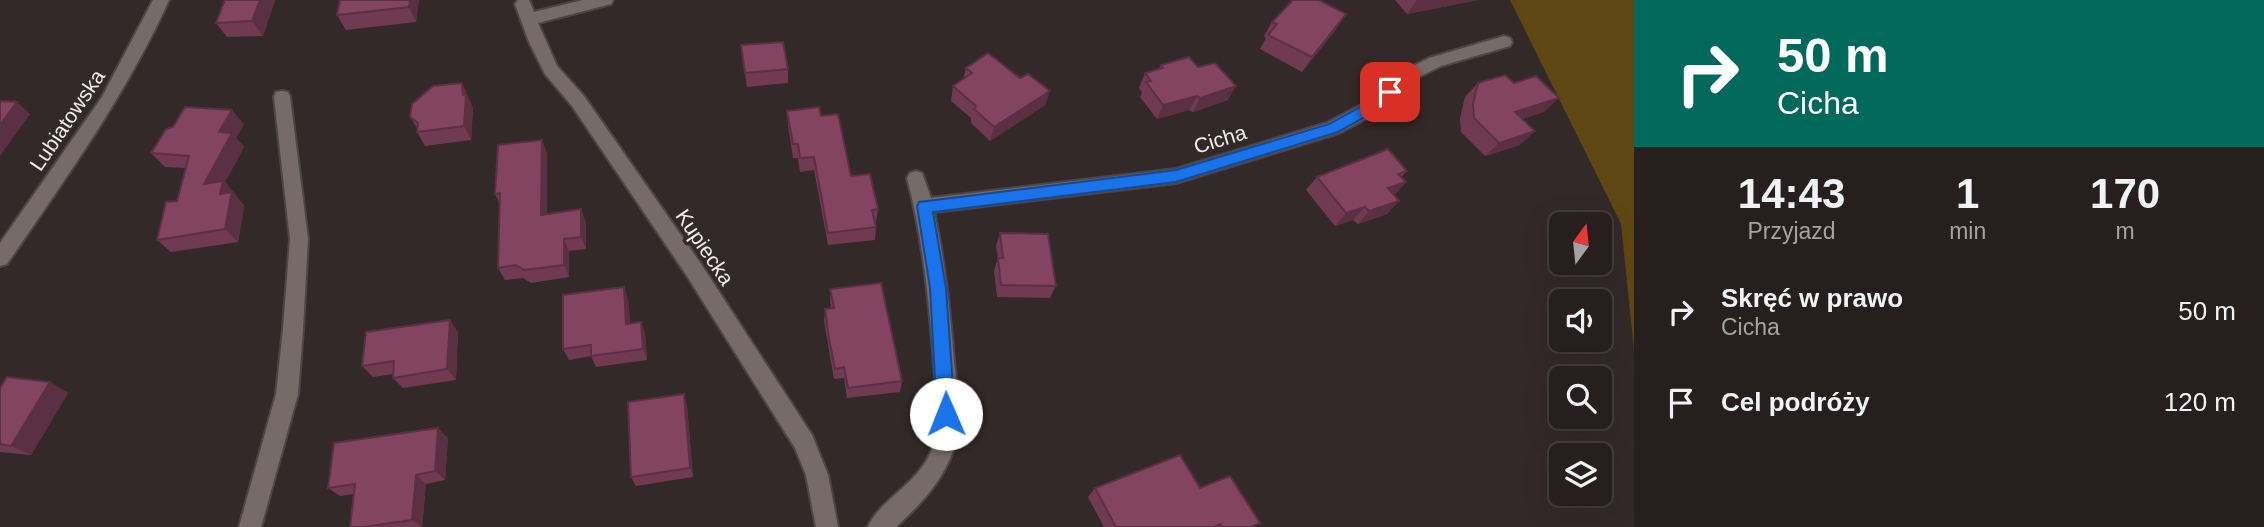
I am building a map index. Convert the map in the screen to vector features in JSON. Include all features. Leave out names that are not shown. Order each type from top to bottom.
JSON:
[{"type":"street","name":"Lubiatowska","points":[[0,258],[109,100],[161,0]]},
{"type":"street","name":"Kupiecka","points":[[605,0],[526,11],[551,70],[578,101],[656,214],[804,442],[817,475],[827,527]]},
{"type":"street","name":"Cicha","points":[[925,206],[1176,176],[1333,128],[1371,108],[1409,75],[1435,62],[1504,43]]},
{"type":"street","points":[[250,527],[287,394],[293,329],[299,239],[282,97]]},
{"type":"street","points":[[879,527],[915,494],[943,448],[946,414],[938,288],[925,206],[916,178]]},
{"type":"shaded area","points":[[1510,0],[1634,0],[1634,350],[1621,224]]},
{"type":"building","points":[[225,0],[260,0],[252,21],[216,23]]},
{"type":"building","points":[[340,0],[410,0],[409,7],[337,15]]},
{"type":"building","points":[[1293,0],[1319,0],[1346,14],[1312,57],[1268,35],[1277,24],[1272,22]]},
{"type":"building","points":[[783,42],[788,69],[745,73],[741,45]]},
{"type":"building","points":[[988,53],[1020,78],[1028,74],[1050,91],[994,127],[974,109],[976,106],[953,86],[972,73],[966,68]]},
{"type":"building","points":[[1189,57],[1198,67],[1215,63],[1236,86],[1200,98],[1197,96],[1163,105],[1146,82],[1151,81],[1145,73]]},
{"type":"building","points":[[1505,75],[1514,83],[1536,76],[1559,98],[1515,112],[1535,131],[1499,143],[1474,118],[1473,104],[1478,83]]},
{"type":"building","points":[[462,83],[463,95],[466,94],[464,126],[417,132],[418,123],[410,117],[412,104],[433,86]]},
{"type":"building","points":[[0,101],[17,102],[0,125]]},
{"type":"building","points":[[185,107],[232,110],[219,132],[232,133],[204,184],[223,181],[220,194],[232,192],[225,229],[157,240],[166,202],[177,201],[189,156],[151,153],[166,129],[173,127]]},
{"type":"building","points":[[819,107],[821,116],[838,114],[851,176],[870,174],[878,209],[872,210],[876,227],[828,233],[814,157],[800,158],[798,144],[793,144],[787,111]]},
{"type":"building","points":[[542,140],[541,215],[581,209],[581,237],[564,239],[564,265],[524,270],[516,265],[498,268],[500,193],[495,194],[498,145]]},
{"type":"building","points":[[1388,149],[1407,171],[1398,174],[1406,182],[1388,188],[1399,201],[1369,211],[1365,207],[1346,213],[1317,177]]},
{"type":"building","points":[[1000,233],[1048,234],[1056,286],[1001,285],[998,258],[1003,258]]},
{"type":"building","points":[[881,283],[902,381],[848,388],[844,367],[835,369],[829,339],[825,309],[834,308],[830,289]]},
{"type":"building","points":[[624,287],[626,324],[641,322],[643,349],[591,356],[591,345],[563,349],[563,295]]},
{"type":"building","points":[[450,320],[447,369],[393,378],[394,361],[362,366],[366,332]]},
{"type":"building","points":[[7,377],[50,382],[11,446],[0,444],[0,388]]},
{"type":"building","points":[[684,394],[690,468],[631,477],[628,402]]},
{"type":"building","points":[[438,428],[435,471],[416,475],[412,520],[350,527],[355,484],[328,488],[334,443]]},
{"type":"building","points":[[1180,455],[1200,488],[1230,476],[1260,523],[1250,527],[1222,527],[1220,524],[1214,527],[1116,527],[1095,488]]},
{"type":"route","points":[[946,414],[938,288],[925,206],[1176,176],[1333,128],[1371,108],[1390,92]]}]
